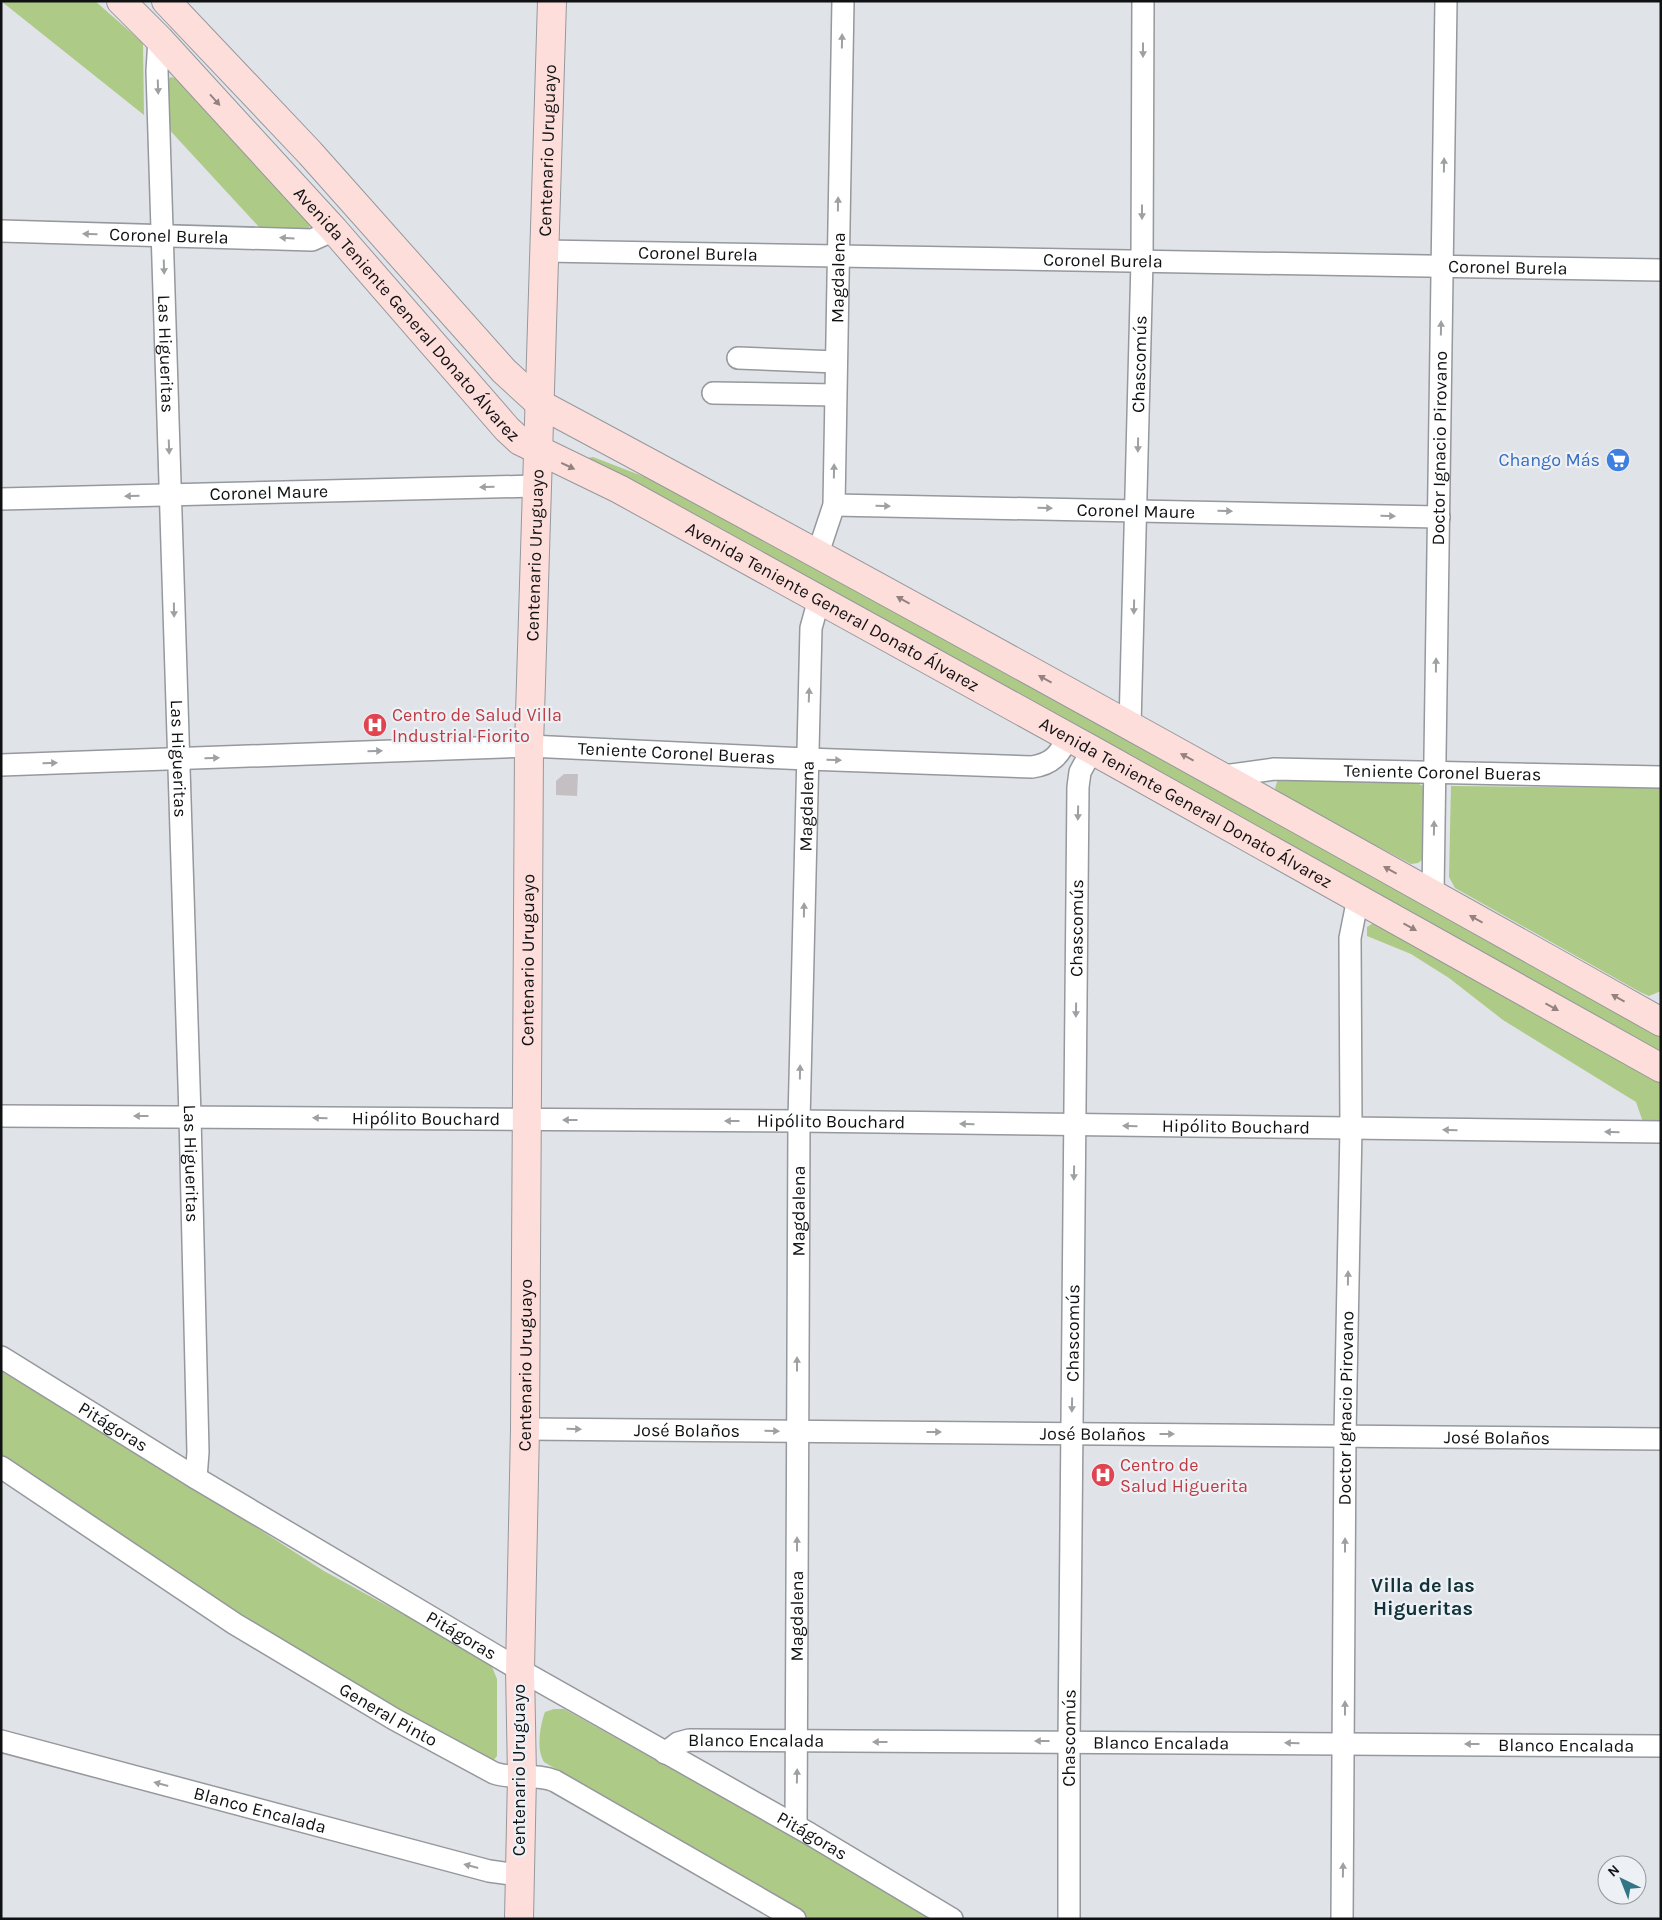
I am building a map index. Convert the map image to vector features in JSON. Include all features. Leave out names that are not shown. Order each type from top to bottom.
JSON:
[{"type":"main road","name":"Avenida Teniente General Donato Álvarez","points":[[121,1],[159,39],[334,230],[507,430],[520,441],[538,452],[619,489],[1068,736],[1661,1068]]},
{"type":"main road","name":"Avenida Teniente General Donato Álvarez","points":[[166,1],[310,153],[504,371],[540,404],[818,553],[1224,776],[1661,1022]]},
{"type":"main road","name":"Centenario Uruguayo","points":[[519,1919],[522,1776],[520,1670],[525,1429],[529,746],[552,1]]},
{"type":"street","name":"Magdalena","points":[[818,553],[834,505],[843,1]]},
{"type":"street","name":"Chascomús","points":[[1130,726],[1142,261],[1143,1]]},
{"type":"street","name":"Doctor Ignacio Pirovano","points":[[1433,894],[1446,1]]},
{"type":"street","name":"Las Higueritas","points":[[159,39],[157,71],[190,1116],[198,1442],[196,1478]]},
{"type":"street","name":"Coronel Burela","points":[[1,231],[312,240],[334,230]]},
{"type":"street","name":"Coronel Burela","points":[[544,251],[837,255],[1442,268],[1661,270]]},
{"type":"street","points":[[738,358],[836,362]]},
{"type":"street","points":[[713,393],[835,395]]},
{"type":"street","name":"Coronel Maure","points":[[1,500],[536,486]]},
{"type":"street","name":"Coronel Maure","points":[[834,505],[1137,509],[1438,517]]},
{"type":"street","name":"Magdalena","points":[[796,1825],[798,1742],[796,1432],[799,1121],[811,628],[819,599]]},
{"type":"street","points":[[1068,736],[1061,752],[1051,762],[1080,774]]},
{"type":"street","name":"Teniente Coronel Bueras","points":[[1,765],[529,746],[1032,767],[1051,762]]},
{"type":"street","name":"Chascomús","points":[[1069,1919],[1069,1741],[1080,774],[1092,750]]},
{"type":"street","name":"Teniente Coronel Bueras","points":[[1224,776],[1274,769],[1661,777]]},
{"type":"street","name":"Doctor Ignacio Pirovano","points":[[1342,1919],[1345,1744],[1345,1435],[1351,1128],[1350,938],[1358,898]]},
{"type":"street","name":"Hipólito Bouchard","points":[[1,1116],[799,1121],[1661,1132]]},
{"type":"street","name":"Pitágoras","points":[[1,1357],[196,1478],[520,1670],[796,1825],[952,1919]]},
{"type":"street","name":"José Bolaños","points":[[525,1429],[1661,1439]]},
{"type":"street","name":"General Pinto","points":[[1,1467],[235,1624],[394,1719],[494,1773],[503,1776],[545,1776],[555,1780],[795,1919]]},
{"type":"street","name":"Blanco Encalada","points":[[665,1753],[678,1742],[689,1740],[1661,1746]]},
{"type":"street","name":"Blanco Encalada","points":[[1,1741],[489,1871],[519,1874]]},
{"type":"green space","points":[[1,1],[95,1],[143,43],[144,115]]},
{"type":"green space","points":[[171,77],[179,79],[310,224],[309,229],[260,228],[165,125],[167,80]]},
{"type":"green space","points":[[593,457],[689,494],[1661,1033],[1661,1055],[590,461],[588,458]]},
{"type":"green space","points":[[1278,779],[1413,781],[1423,786],[1428,794],[1423,859],[1418,863],[1411,864],[1278,794],[1275,788]]},
{"type":"green space","points":[[1451,786],[1658,788],[1661,790],[1661,991],[1649,996],[1640,992],[1455,888],[1449,877]]},
{"type":"green space","points":[[1375,922],[1382,923],[1661,1082],[1661,1121],[1643,1122],[1636,1102],[1503,1020],[1449,978],[1411,954],[1367,936],[1367,927]]},
{"type":"green space","points":[[1,1371],[215,1501],[324,1571],[490,1662],[497,1679],[497,1756],[493,1761],[487,1760],[301,1655],[205,1595],[1,1456]]},
{"type":"green space","points":[[554,1709],[564,1709],[815,1849],[932,1919],[810,1919],[544,1762],[539,1744],[542,1724],[545,1712]]},
{"type":"building","points":[[564,774],[578,774],[577,796],[556,795],[556,781]]},
{"type":"place","name":"Chango Más","points":[[1618,460]]},
{"type":"place","name":"Centro de Salud Villa Industrial Fiorito","points":[[375,725]]},
{"type":"place","name":"Centro de Salud Higuerita","points":[[1103,1475]]},
{"type":"district","name":"Villa de las Higueritas","points":[[1423,1596]]}]
